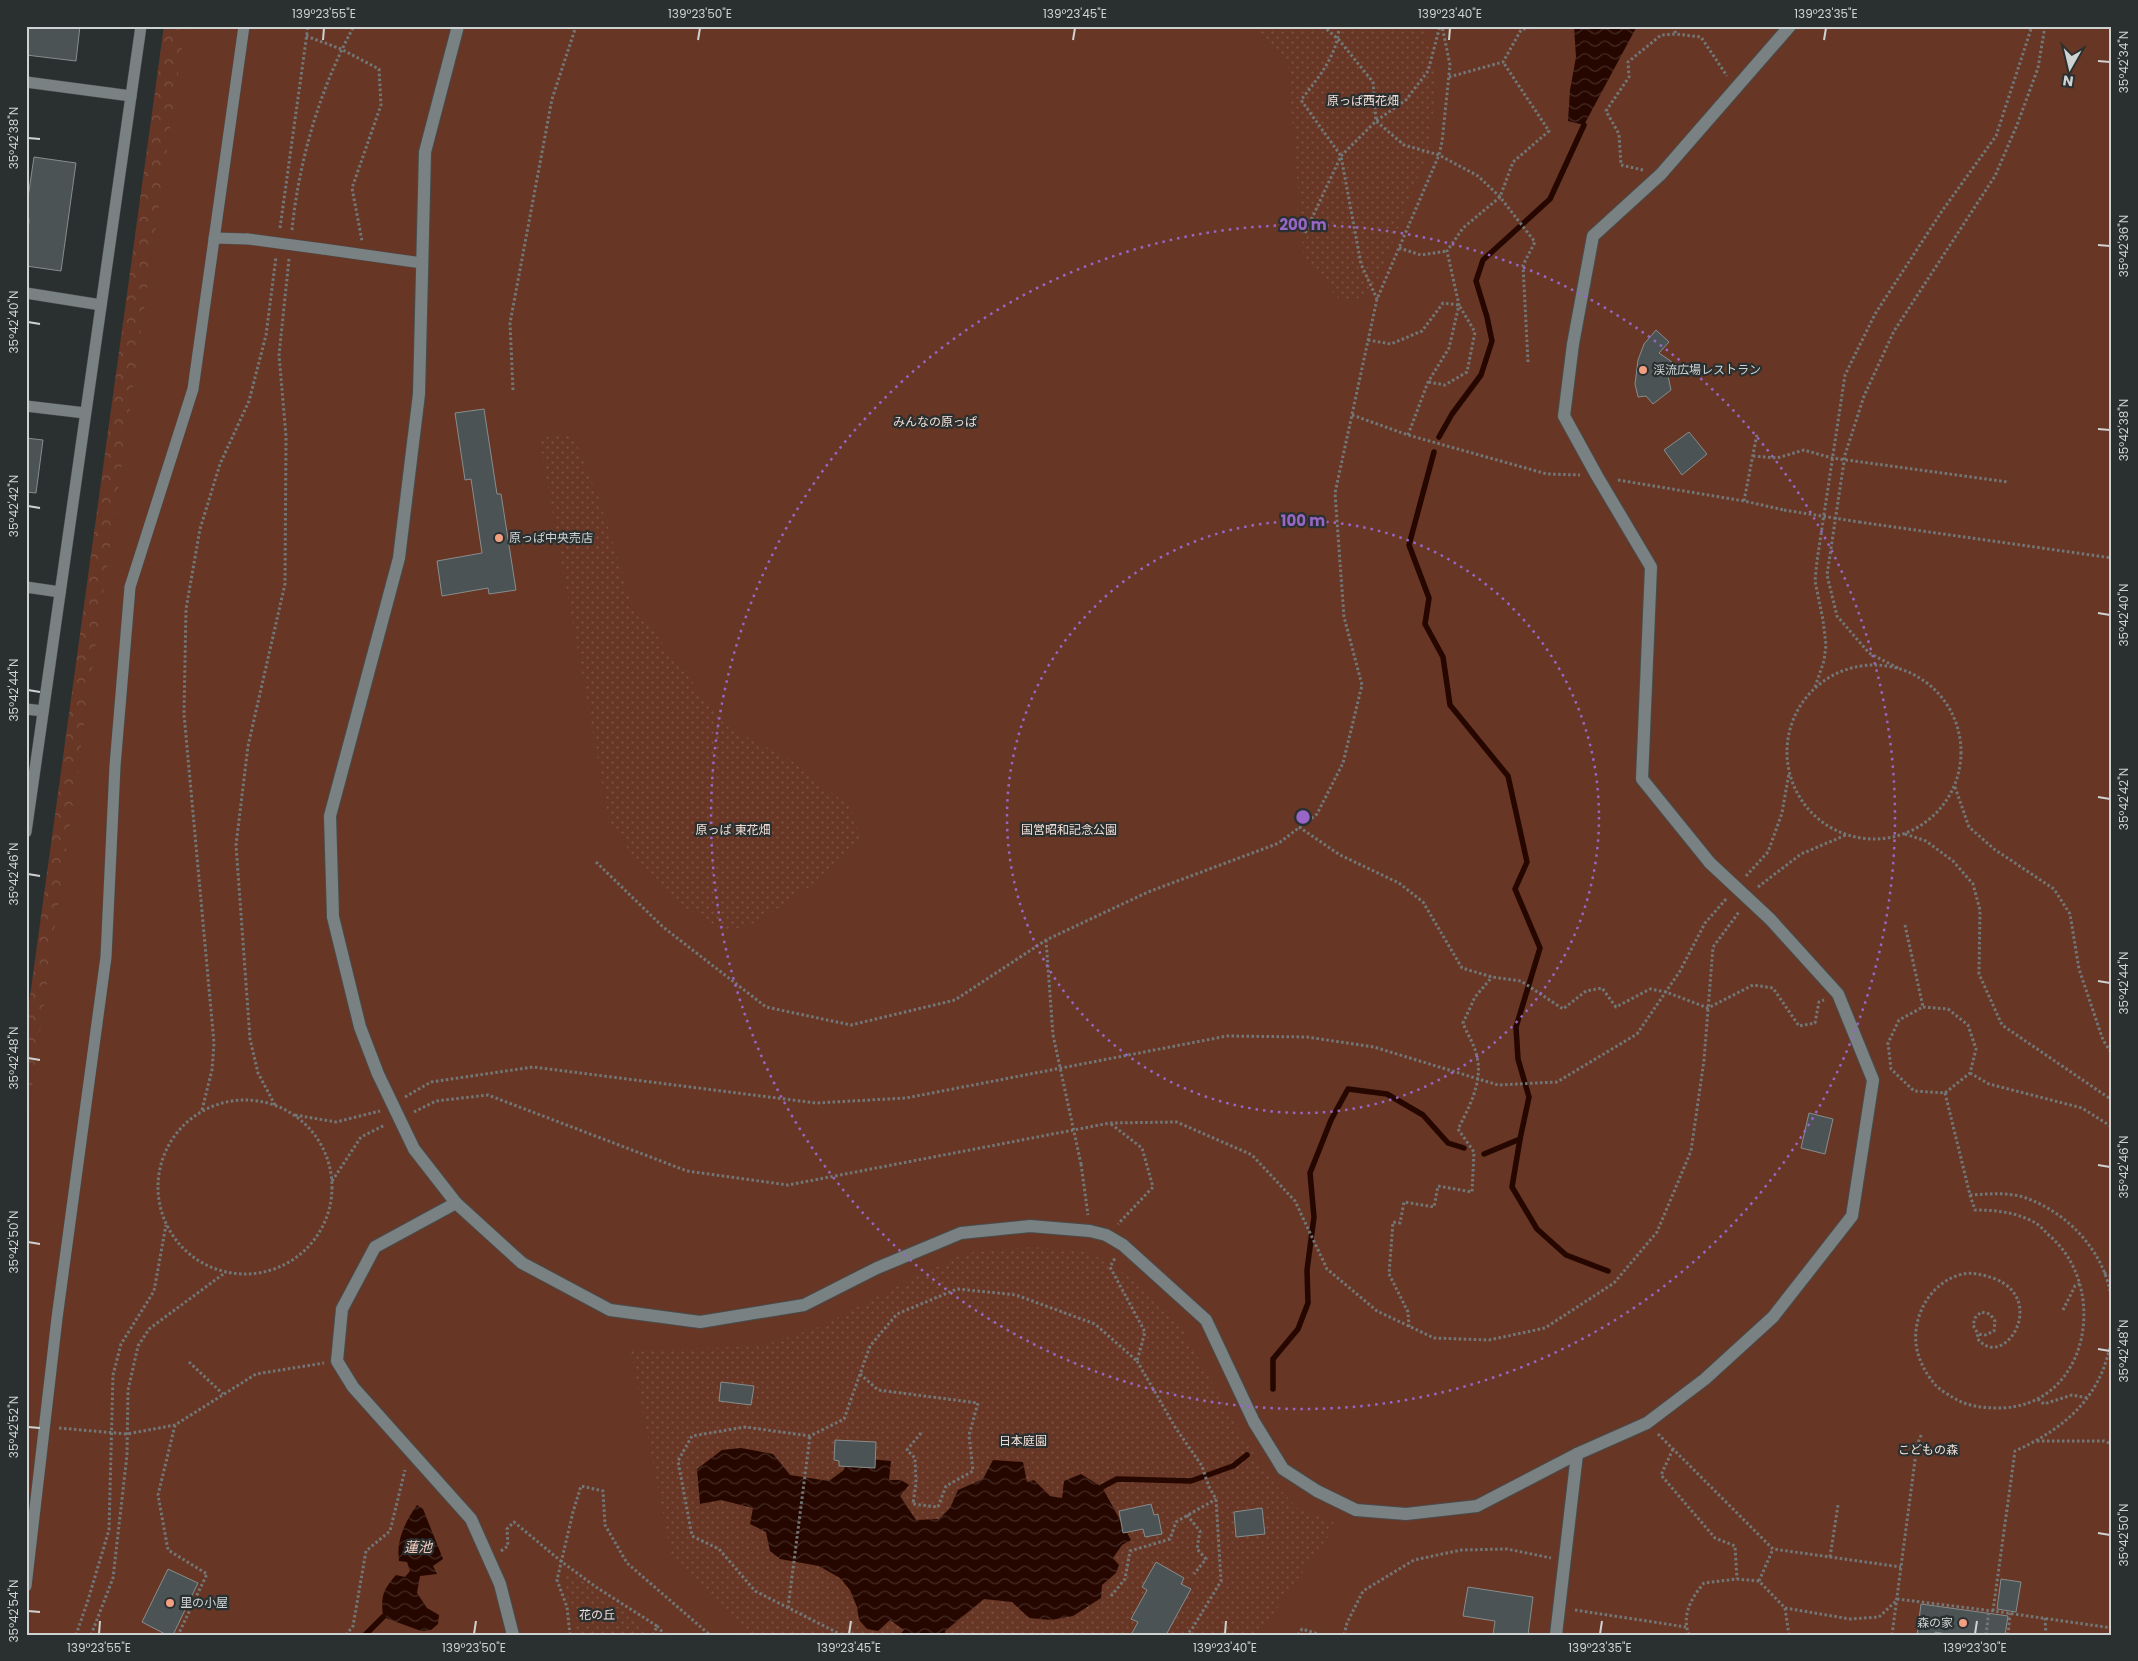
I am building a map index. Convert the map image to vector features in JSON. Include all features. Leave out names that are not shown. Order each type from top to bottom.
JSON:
[{"type":"street","points":[[458,26],[425,152],[419,394],[399,558],[330,816],[332,917],[360,1027],[378,1074],[414,1149],[456,1203],[522,1263],[610,1310],[700,1322],[804,1306],[877,1268],[961,1233],[1030,1226],[1090,1231],[1106,1235],[1123,1245],[1206,1320],[1254,1422],[1283,1469],[1317,1491],[1356,1510],[1406,1514],[1477,1506],[1577,1454],[1647,1423],[1705,1379],[1773,1317],[1852,1216],[1873,1080],[1838,994],[1770,919],[1710,863],[1642,779],[1651,566],[1597,476],[1564,416],[1573,344],[1593,236],[1661,174],[1790,26]]},
{"type":"street","points":[[456,1203],[375,1246],[342,1310],[337,1361],[353,1387],[471,1518],[500,1584],[513,1635]]},
{"type":"street","points":[[1556,1635],[1577,1454]]},
{"type":"lane","points":[[26,832],[141,26]]},
{"type":"lane","points":[[26,1586],[57,1318],[106,957],[115,766],[130,587],[193,390],[244,26]]},
{"type":"lane","points":[[26,82],[131,96]]},
{"type":"lane","points":[[214,238],[248,239],[422,263]]},
{"type":"lane","points":[[26,293],[101,305]]},
{"type":"lane","points":[[26,406],[86,414]]},
{"type":"lane","points":[[26,587],[60,592]]},
{"type":"lane","points":[[26,709],[43,711]]},
{"type":"path","points":[[280,229],[308,26]]},
{"type":"path","points":[[292,232],[295,203],[313,126],[342,50],[354,26]]},
{"type":"path","points":[[513,390],[510,323],[552,99],[576,26]]},
{"type":"path","points":[[1323,26],[1338,40],[1373,82],[1376,121],[1404,145],[1438,155],[1478,176],[1500,197],[1535,242],[1523,265],[1528,362]]},
{"type":"path","points":[[1339,26],[1338,40],[1324,70],[1302,100],[1341,156],[1361,264],[1377,299]]},
{"type":"path","points":[[596,862],[663,927],[766,1007],[852,1024],[955,1000],[1046,940],[1148,892],[1279,843],[1316,814],[1342,763],[1362,685],[1344,617],[1335,493],[1377,299],[1438,155],[1450,65],[1441,26]]},
{"type":"path","points":[[1306,233],[1341,156],[1376,121],[1406,100],[1428,71],[1441,26]]},
{"type":"path","points":[[1448,77],[1503,62],[1520,28],[1534,26]]},
{"type":"path","points":[[1673,26],[1676,34]]},
{"type":"path","points":[[1743,880],[1768,852],[1782,813],[1789,773],[1787,742],[1790,727],[1796,712],[1814,687],[1824,662],[1826,645],[1824,620],[1815,581],[1845,375],[1875,314],[1942,211],[1996,136],[2032,26]]},
{"type":"path","points":[[1898,668],[1869,652],[1837,616],[1827,575],[1844,460],[1864,396],[1894,331],[1995,176],[2017,125],[2038,68],[2045,26]]},
{"type":"path","points":[[1661,174],[1621,165],[1619,134],[1606,111],[1629,77],[1628,62],[1661,35],[1676,34],[1701,37],[1735,90]]},
{"type":"path","points":[[306,36],[342,50],[379,69],[381,105],[352,188],[364,256]]},
{"type":"path","points":[[1399,248],[1421,255],[1447,251],[1463,228],[1500,197],[1513,162],[1550,131],[1503,62]]},
{"type":"path","points":[[202,1110],[212,1070],[214,1043],[184,714],[186,609],[200,529],[220,464],[249,401],[266,336],[278,249]]},
{"type":"path","points":[[275,1104],[258,1073],[250,1039],[236,845],[248,746],[284,584],[286,436],[279,355],[290,250]]},
{"type":"path","points":[[1428,382],[1445,385],[1467,372],[1475,332],[1459,305],[1447,251]]},
{"type":"path","points":[[1368,340],[1392,344],[1422,331],[1443,303],[1459,305]]},
{"type":"path","points":[[1408,435],[1428,382],[1449,348],[1459,305]]},
{"type":"path","points":[[1352,415],[1408,435],[1547,474],[1597,476],[1859,522],[2112,558]]},
{"type":"path","points":[[1744,501],[1757,434]]},
{"type":"path","points":[[1753,456],[1777,458],[1804,450],[1844,460],[2008,482]]},
{"type":"path","points":[[1789,773],[1795,790],[1810,811],[1830,828],[1846,835],[1865,839],[1885,839],[1904,834],[1929,820],[1944,805],[1955,786],[1960,771],[1962,754],[1957,722],[1940,694],[1913,673],[1880,664],[1862,665],[1845,669],[1814,687]]},
{"type":"path","points":[[1955,786],[1969,827],[1994,849],[2054,889],[2070,914],[2079,969],[2103,1040],[2112,1054]]},
{"type":"path","points":[[1299,827],[1340,855],[1399,883],[1423,902],[1462,968],[1492,977],[1520,981],[1563,1008],[1586,991],[1602,988],[1616,1007],[1650,989],[1666,992],[1708,1008],[1753,985],[1773,988],[1799,1026],[1815,1023],[1820,1002],[1838,994]]},
{"type":"path","points":[[1904,834],[1926,840],[1954,861],[1973,884],[1980,910],[1979,974],[2002,1025],[2112,1100]]},
{"type":"path","points":[[1755,890],[1801,854],[1846,835]]},
{"type":"path","points":[[400,1101],[431,1082],[533,1067],[816,1103],[906,1098],[1227,1036],[1307,1038],[1374,1047],[1498,1085],[1557,1082],[1638,1034],[1680,971],[1705,923],[1730,895]]},
{"type":"path","points":[[411,1113],[436,1101],[488,1095],[687,1172],[788,1185],[1110,1123],[1177,1122],[1252,1155],[1295,1201],[1327,1269],[1377,1312],[1434,1338],[1489,1340],[1545,1328],[1614,1283],[1657,1232],[1691,1151],[1704,1060],[1713,947],[1739,911]]},
{"type":"path","points":[[1906,925],[1923,1007]]},
{"type":"path","points":[[1046,940],[1053,1035],[1081,1164],[1090,1231]]},
{"type":"path","points":[[1408,1326],[1408,1312],[1389,1274],[1393,1222],[1400,1223],[1404,1202],[1434,1207],[1438,1186],[1472,1192],[1474,1152],[1458,1129],[1469,1107],[1477,1079],[1477,1057],[1463,1023],[1475,997],[1492,977]]},
{"type":"path","points":[[1923,1007],[1948,1009],[1968,1025],[1976,1049],[1970,1073],[1945,1093],[1914,1091],[1891,1069],[1888,1043],[1892,1035],[1900,1020],[1923,1007]]},
{"type":"path","points":[[1970,1073],[1989,1084],[2082,1108],[2112,1127]]},
{"type":"path","points":[[1945,1093],[1975,1210],[2001,1210],[2034,1222],[2058,1243],[2069,1259],[2080,1284],[2085,1314],[2083,1336],[2078,1356],[2067,1373],[2054,1387],[2038,1399],[2012,1408],[1982,1408],[1959,1401],[1935,1385],[1922,1364],[1916,1348],[1917,1327],[1922,1309],[1931,1292],[1944,1282],[1964,1274],[1982,1274],[2001,1281],[2016,1294],[2021,1314],[2017,1330],[2007,1343],[2000,1347],[1989,1347],[1981,1344],[1973,1325],[1975,1318],[1981,1312],[1990,1314],[1995,1321],[1994,1331],[1985,1335],[1978,1334]]},
{"type":"path","points":[[238,1099],[275,1104],[296,1115],[305,1123],[321,1144],[327,1156],[332,1181],[330,1207],[326,1220],[312,1243],[291,1261],[266,1271],[246,1274],[226,1272],[195,1259],[178,1244],[166,1225],[158,1200],[157,1186],[161,1160],[181,1126],[202,1110],[238,1099]]},
{"type":"path","points":[[296,1115],[336,1122],[384,1110]]},
{"type":"path","points":[[1106,1235],[1153,1187],[1142,1148],[1110,1123]]},
{"type":"path","points":[[332,1181],[361,1137],[386,1125]]},
{"type":"path","points":[[1970,1195],[1998,1193],[2022,1197],[2042,1204],[2076,1229],[2092,1249],[2104,1273],[2112,1304]]},
{"type":"path","points":[[76,1635],[108,1530],[113,1375],[121,1344],[154,1292],[166,1225]]},
{"type":"path","points":[[1123,1245],[1110,1267],[1145,1332],[1137,1360]]},
{"type":"path","points":[[91,1635],[113,1578],[127,1455],[128,1390],[138,1346],[149,1329],[226,1272]]},
{"type":"path","points":[[2104,1273],[2112,1276]]},
{"type":"path","points":[[2063,1310],[2075,1286],[2080,1284]]},
{"type":"path","points":[[842,1635],[755,1591],[719,1550],[692,1536],[678,1461],[692,1436],[746,1427],[810,1436],[844,1419],[870,1346],[897,1314],[957,1288],[1016,1295],[1095,1324],[1137,1360],[1175,1427],[1202,1466],[1209,1487],[1216,1499],[1221,1581],[1192,1629],[1186,1635]]},
{"type":"path","points":[[1994,1610],[2015,1451],[2037,1441],[2066,1421],[2088,1398],[2101,1376],[2108,1358],[2112,1336]]},
{"type":"path","points":[[44,1426],[127,1434],[175,1425],[256,1374],[337,1361]]},
{"type":"path","points":[[190,1362],[224,1394]]},
{"type":"path","points":[[860,1374],[878,1390],[978,1402],[969,1435],[972,1471],[946,1486],[938,1507],[913,1504],[916,1483],[915,1458],[907,1450],[921,1433]]},
{"type":"path","points":[[2038,1399],[2044,1404],[2072,1394],[2088,1398]]},
{"type":"path","points":[[1647,1423],[1773,1549],[1901,1567]]},
{"type":"path","points":[[175,1425],[158,1495],[168,1550],[207,1574],[178,1635]]},
{"type":"path","points":[[1892,1635],[1917,1445],[1922,1433]]},
{"type":"path","points":[[788,1608],[810,1436]]},
{"type":"path","points":[[2037,1441],[2104,1441],[2112,1444]]},
{"type":"path","points":[[346,1635],[353,1626],[366,1551],[390,1531],[410,1450]]},
{"type":"path","points":[[1673,1450],[1661,1475],[1715,1538],[1735,1546],[1737,1579]]},
{"type":"path","points":[[570,1635],[567,1607],[557,1580],[581,1486],[603,1491],[605,1525],[627,1563],[710,1635]]},
{"type":"path","points":[[1111,1596],[1126,1579],[1130,1551],[1170,1539],[1176,1522],[1216,1499]]},
{"type":"path","points":[[1830,1558],[1838,1505]]},
{"type":"path","points":[[1187,1515],[1200,1531],[1197,1549],[1206,1560],[1194,1574]]},
{"type":"path","points":[[489,1558],[508,1546],[507,1529],[514,1522],[562,1562],[596,1587],[657,1626],[665,1635]]},
{"type":"path","points":[[1344,1635],[1346,1623],[1363,1590],[1414,1560],[1461,1550],[1507,1549],[1565,1560]]},
{"type":"path","points":[[1759,1581],[1773,1549]]},
{"type":"path","points":[[1689,1635],[1686,1627],[1691,1600],[1704,1583],[1737,1579],[1759,1581],[1785,1608],[1850,1619],[1879,1617],[1897,1599]]},
{"type":"path","points":[[1897,1599],[1994,1610],[2112,1628]]},
{"type":"path","points":[[1560,1608],[1686,1627]]},
{"type":"path","points":[[1785,1608],[1788,1635]]},
{"type":"path","points":[[1986,1635],[1989,1610]]},
{"type":"path","points":[[2008,1635],[2010,1613]]},
{"type":"path","points":[[2045,1618],[2046,1635]]},
{"type":"path","points":[[653,1635],[657,1626]]},
{"type":"path","points":[[1298,1635],[1302,1629],[1322,1635]]},
{"type":"green space","points":[[164,26],[223,26],[26,1451],[26,1025]]},
{"type":"green space","name":"国営昭和記念公園","points":[[185,26],[2112,26],[2112,1635],[26,1635],[26,1129]]},
{"type":"green space","name":"原っぱ西花畑","points":[[1251,26],[1424,26],[1437,84],[1427,154],[1377,283],[1366,298],[1339,299],[1304,260],[1288,67]]},
{"type":"green space","name":"原っぱ 東花畑","points":[[572,434],[599,499],[631,602],[726,726],[789,759],[850,807],[861,839],[809,887],[757,922],[726,932],[681,905],[630,852],[609,820],[539,438]]},
{"type":"green space","name":"日本庭園","points":[[1032,1247],[1089,1252],[1142,1285],[1179,1324],[1243,1438],[1277,1486],[1297,1508],[1337,1524],[1258,1635],[746,1635],[671,1554],[631,1351],[761,1346],[822,1326],[965,1253]]},
{"type":"green space","name":"花の丘","points":[[566,1572],[575,1576],[640,1621],[653,1635],[576,1635],[575,1619],[565,1588]]},
{"type":"water","points":[[1574,26],[1637,26],[1584,125],[1568,121],[1570,90],[1576,57]]},
{"type":"water","points":[[741,1448],[773,1454],[790,1475],[829,1481],[844,1470],[847,1457],[891,1461],[889,1480],[901,1480],[909,1485],[900,1496],[916,1520],[939,1519],[950,1508],[958,1490],[983,1479],[993,1460],[1023,1462],[1027,1482],[1034,1480],[1050,1496],[1062,1498],[1064,1481],[1081,1474],[1102,1487],[1131,1540],[1122,1545],[1113,1558],[1119,1565],[1116,1573],[1102,1585],[1101,1598],[1073,1616],[1051,1620],[1029,1618],[1012,1602],[984,1599],[945,1631],[945,1635],[899,1635],[904,1630],[890,1620],[878,1631],[867,1629],[859,1620],[857,1607],[850,1590],[840,1578],[819,1566],[780,1559],[770,1551],[766,1532],[750,1524],[753,1508],[721,1500],[700,1504],[697,1469],[722,1450]]},
{"type":"water","name":"蓮池","points":[[417,1505],[423,1509],[443,1559],[433,1566],[437,1574],[420,1576],[417,1593],[427,1608],[439,1615],[438,1624],[431,1630],[421,1631],[383,1617],[382,1604],[385,1590],[396,1575],[405,1577],[410,1571],[407,1562],[399,1561],[398,1553],[405,1525]]},
{"type":"building","points":[[26,26],[80,26],[76,61],[26,55]]},
{"type":"building","points":[[34,157],[76,163],[61,271],[26,266],[29,219],[26,219],[26,211]]},
{"type":"building","points":[[1656,330],[1669,342],[1659,353],[1672,362],[1668,376],[1671,390],[1653,404],[1646,396],[1638,397],[1635,384],[1638,360],[1644,344]]},
{"type":"building","points":[[484,409],[497,494],[501,494],[516,590],[489,594],[488,588],[442,596],[437,561],[482,553],[471,479],[465,480],[455,413]]},
{"type":"building","points":[[1689,432],[1707,454],[1682,475],[1664,450]]},
{"type":"building","points":[[26,438],[43,440],[36,493],[26,492]]},
{"type":"building","points":[[1809,1113],[1833,1119],[1825,1154],[1801,1148]]},
{"type":"building","points":[[721,1382],[754,1386],[751,1405],[719,1401]]},
{"type":"building","points":[[835,1440],[876,1442],[875,1468],[839,1466],[839,1461],[834,1460]]},
{"type":"building","points":[[1151,1504],[1154,1515],[1158,1514],[1162,1534],[1145,1537],[1143,1529],[1123,1533],[1119,1511]]},
{"type":"building","points":[[1262,1508],[1265,1534],[1236,1537],[1234,1512]]},
{"type":"building","points":[[1156,1562],[1184,1578],[1181,1584],[1191,1589],[1166,1635],[1131,1635],[1138,1622],[1131,1619],[1147,1590],[1142,1587]]},
{"type":"building","name":"里の小屋","points":[[168,1569],[198,1583],[173,1635],[167,1635],[142,1622]]},
{"type":"building","points":[[2001,1579],[2021,1582],[2016,1612],[1997,1609]]},
{"type":"building","points":[[1468,1587],[1533,1597],[1528,1635],[1493,1635],[1495,1621],[1463,1616]]},
{"type":"building","name":"森の家","points":[[1921,1604],[2008,1616],[2005,1635],[1952,1635],[1935,1632],[1935,1635],[1917,1635]]},
{"type":"waterway","points":[[1439,437],[1452,414],[1481,375],[1492,341],[1476,281],[1483,260],[1550,199],[1584,125]]},
{"type":"waterway","points":[[1434,452],[1409,545],[1429,598],[1425,624],[1443,657],[1450,705],[1508,776],[1527,862],[1515,889],[1540,948],[1516,1027],[1518,1059],[1529,1097],[1520,1139],[1484,1154]]},
{"type":"waterway","points":[[1273,1389],[1273,1359],[1298,1329],[1308,1303],[1307,1270],[1314,1217],[1310,1173],[1331,1120],[1348,1089],[1387,1094],[1423,1115],[1448,1143],[1464,1148]]},
{"type":"waterway","points":[[1520,1139],[1512,1187],[1537,1229],[1566,1255],[1608,1271]]},
{"type":"waterway","points":[[1102,1487],[1117,1479],[1191,1481],[1233,1466],[1247,1455]]},
{"type":"waterway","points":[[365,1635],[383,1617]]},
{"type":"place","name":"渓流広場レストラン","points":[[1643,370]]},
{"type":"place","name":"原っぱ中央売店","points":[[499,538]]},
{"type":"place","name":"里の小屋","points":[[170,1603]]},
{"type":"place","name":"森の家","points":[[1963,1623]]},
{"type":"park label","name":"みんなの原っぱ","points":[[935,422]]},
{"type":"park label","name":"こどもの森","points":[[1928,1450]]}]
